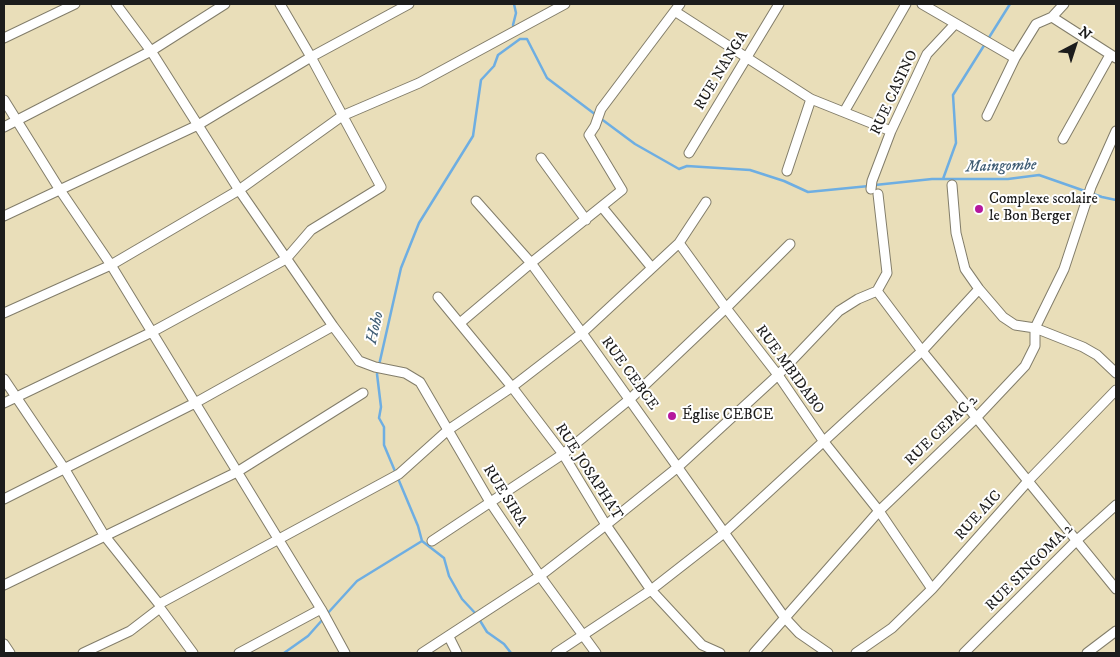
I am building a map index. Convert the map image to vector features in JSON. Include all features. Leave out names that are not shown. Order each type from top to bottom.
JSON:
[{"type":"street","points":[[4,38],[75,4]]},
{"type":"street","name":"RUE SIRA","points":[[116,4],[151,52],[239,190],[286,259],[359,360],[379,368],[405,373],[420,382],[490,502],[582,636],[596,653]]},
{"type":"street","points":[[4,127],[151,52],[225,4]]},
{"type":"street","points":[[4,403],[152,332],[286,259],[311,230],[381,187],[311,57],[280,4]]},
{"type":"street","points":[[4,216],[198,125],[311,57],[409,4]]},
{"type":"street","points":[[4,314],[111,265],[239,190],[342,116],[419,83],[565,4]]},
{"type":"street","name":"RUE NANGA","points":[[689,153],[779,4]]},
{"type":"street","points":[[844,112],[906,4]]},
{"type":"street","points":[[922,4],[1015,58]]},
{"type":"street","points":[[987,116],[1015,58],[1036,24],[1052,17],[1064,4]]},
{"type":"street","points":[[460,323],[622,190],[589,135],[595,126],[601,109],[678,8],[745,58],[811,99],[891,131]]},
{"type":"street","points":[[1052,17],[1113,56],[1063,139]]},
{"type":"street","name":"RUE CASINO","points":[[877,291],[887,273],[874,188],[891,131],[927,54],[955,24]]},
{"type":"street","points":[[787,171],[811,99]]},
{"type":"street","points":[[4,100],[60,190],[111,265],[321,609],[345,653]]},
{"type":"street","name":"RUE CEPAC 2","points":[[754,653],[879,511],[976,418],[1025,366],[1036,346],[1035,328],[1064,269],[1090,191],[1116,131]]},
{"type":"street","points":[[541,158],[586,220]]},
{"type":"street","points":[[952,185],[956,233],[965,269],[1003,317],[1015,325],[1035,328],[1083,346],[1097,355],[1116,373]]},
{"type":"street","name":"RUE CEBCE","points":[[476,201],[531,263],[785,618],[799,633],[828,653]]},
{"type":"street","points":[[83,653],[130,631],[160,606],[396,476],[448,430],[512,387],[582,333],[679,243],[706,202]]},
{"type":"street","points":[[602,207],[652,268]]},
{"type":"street","name":"RUE MBIDABO","points":[[679,243],[778,375],[824,442],[879,511],[932,589]]},
{"type":"street","points":[[432,541],[563,454],[630,399],[790,244]]},
{"type":"street","points":[[556,653],[651,590],[724,533],[922,351],[979,289]]},
{"type":"street","points":[[422,653],[540,576],[606,525],[678,467],[778,375],[839,311],[858,299],[877,291],[922,351],[1116,589]]},
{"type":"street","name":"RUE JOSAPHAT","points":[[438,298],[512,387],[563,454],[606,525],[651,590],[702,645],[720,653]]},
{"type":"street","points":[[4,499],[195,403],[333,326]]},
{"type":"street","points":[[4,379],[14,397],[64,468],[104,535],[160,606],[193,653]]},
{"type":"street","name":"RUE AIC","points":[[856,653],[892,628],[932,589],[1029,480],[1116,390]]},
{"type":"street","points":[[4,585],[237,472],[363,393]]},
{"type":"street","name":"RUE SINGOMA 2","points":[[964,653],[1077,540],[1116,505]]},
{"type":"street","points":[[239,653],[321,609]]},
{"type":"street","points":[[1089,652],[1116,631]]},
{"type":"street","points":[[449,637],[457,653]]},
{"type":"street","points":[[4,644],[10,653]]},
{"type":"waterway","name":"Hoho","points":[[514,4],[516,13],[513,25],[515,29]]},
{"type":"waterway","points":[[943,179],[956,143],[953,95],[1010,4]]},
{"type":"waterway","points":[[520,39],[527,39],[547,78],[596,115]]},
{"type":"waterway","name":"Hoho","points":[[476,614],[462,599],[449,576],[444,558],[422,541],[418,526],[384,445],[384,427],[379,418],[381,407],[377,374],[401,268],[419,223],[473,136],[481,80],[494,66],[498,55],[520,39]]},
{"type":"waterway","points":[[600,118],[635,144],[679,169],[687,166],[750,170],[784,181],[808,192],[869,186]]},
{"type":"waterway","name":"Maingombe","points":[[875,185],[932,179],[1008,179],[1039,175],[1116,200]]},
{"type":"waterway","points":[[327,614],[357,581],[422,541]]},
{"type":"waterway","points":[[284,653],[308,636],[324,618]]},
{"type":"waterway","name":"Hoho","points":[[479,619],[487,632],[504,644],[511,653]]},
{"type":"place","name":"Complexe scolaire le Bon Berger","points":[[979,209]]},
{"type":"place","name":"Église CEBCE","points":[[672,416]]}]
